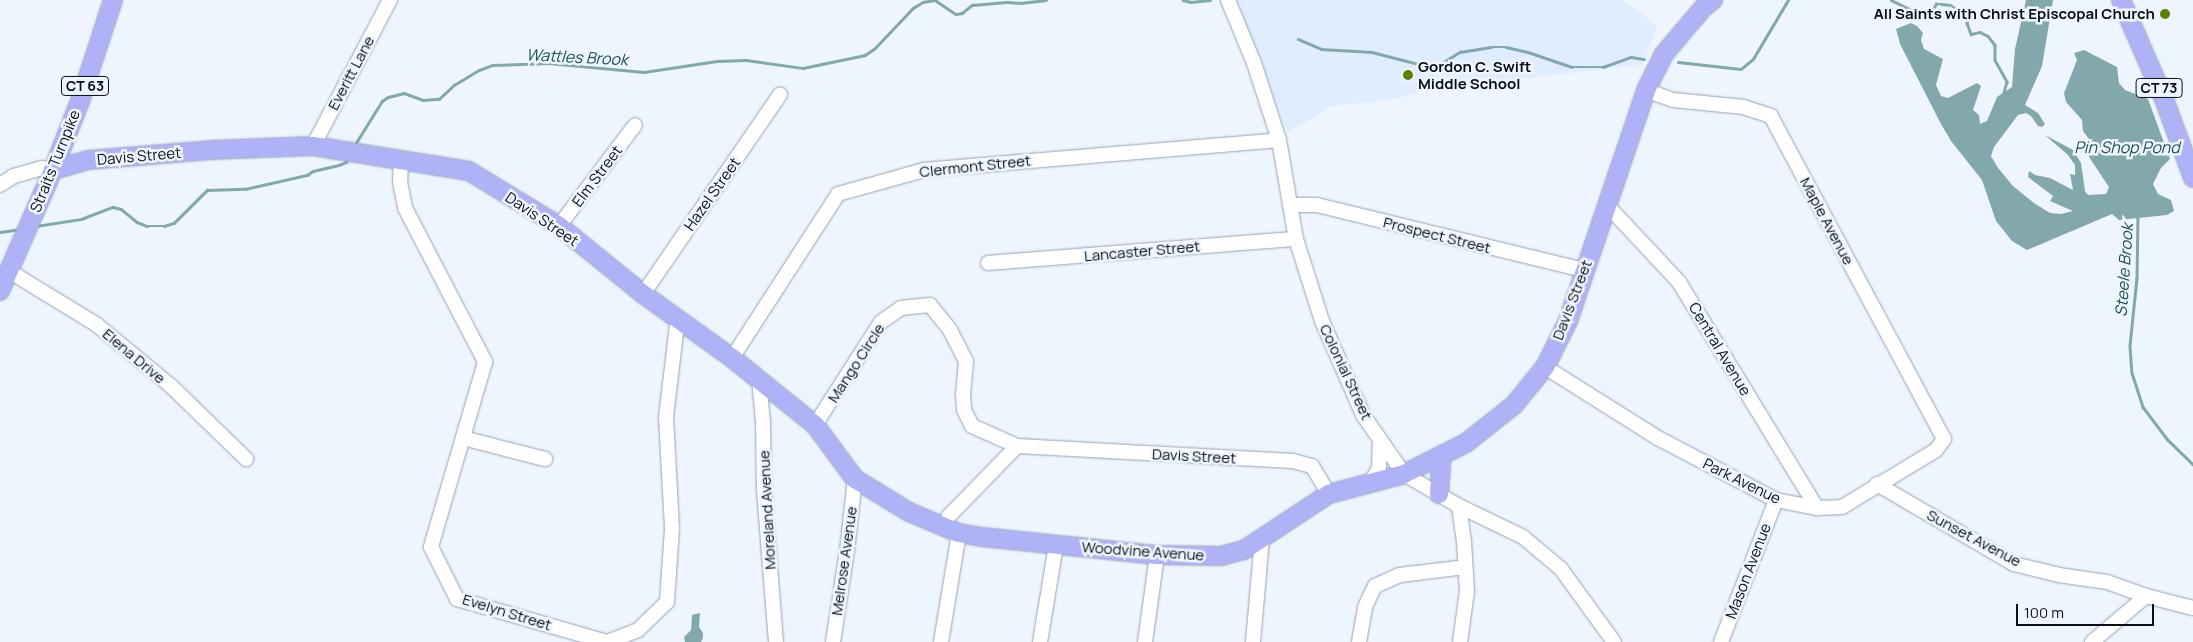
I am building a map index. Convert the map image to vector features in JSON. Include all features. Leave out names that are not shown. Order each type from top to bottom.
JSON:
[{"type":"main road","name":"Straits Turnpike","points":[[0,292],[53,170],[83,92],[113,0]]},
{"type":"main road","name":"Davis Street","points":[[1329,494],[1404,474],[1466,443],[1514,405],[1545,367],[1568,321],[1646,90],[1664,54],[1702,8],[1713,0]]},
{"type":"main road","name":"CT 73","points":[[2121,0],[2164,99],[2193,178]]},
{"type":"main road","name":"Davis Street","points":[[53,170],[88,160],[211,150],[319,147],[469,171],[558,226],[643,294],[678,317],[759,379],[815,425],[855,480],[909,512],[944,522]]},
{"type":"main road","points":[[1439,494],[1442,455]]},
{"type":"main road","name":"Woodvine Avenue","points":[[944,522],[959,533],[1056,545],[1157,555],[1221,556],[1244,550],[1262,540],[1329,494]]},
{"type":"street","name":"Everitt Lane","points":[[319,147],[390,0]]},
{"type":"street","name":"Colonial Street","points":[[1228,0],[1254,63],[1279,140],[1296,239],[1322,321],[1363,415],[1404,474],[1459,506],[1523,537],[1561,569],[1614,642]]},
{"type":"street","name":"Maple Avenue","points":[[1646,90],[1673,100],[1744,107],[1771,116],[1944,439]]},
{"type":"street","name":"Hazel Street","points":[[643,294],[780,95]]},
{"type":"street","name":"Elm Street","points":[[558,226],[635,126]]},
{"type":"street","name":"Clermont Street","points":[[732,358],[838,194],[924,170],[1279,140]]},
{"type":"street","name":"Evelyn Street","points":[[401,159],[400,182],[405,208],[485,362],[432,547],[457,598],[606,642],[638,630],[667,602],[672,528],[666,417],[678,317]]},
{"type":"street","name":"Davis Street","points":[[3,184],[16,184],[44,177],[53,170]]},
{"type":"street","name":"Central Avenue","points":[[1606,204],[1679,282],[1817,508]]},
{"type":"street","name":"Prospect Street","points":[[1290,206],[1317,205],[1584,270]]},
{"type":"street","name":"Lancaster Street","points":[[988,263],[1296,239]]},
{"type":"street","name":"Elena Drive","points":[[9,271],[97,325],[171,386],[246,459]]},
{"type":"street","name":"Mango Circle","points":[[815,425],[881,322],[901,308],[930,305],[950,330],[966,361],[963,394],[964,410],[972,426],[1017,446]]},
{"type":"street","name":"Park Avenue","points":[[1545,367],[1656,437],[1776,500],[1817,508],[1842,507],[1877,484],[1936,450],[1944,439]]},
{"type":"street","name":"Moreland Avenue","points":[[759,379],[763,422],[764,490],[776,642]]},
{"type":"street","points":[[463,438],[545,460]]},
{"type":"street","points":[[1370,483],[1379,468],[1380,440]]},
{"type":"street","name":"Davis Street","points":[[1017,446],[1293,461],[1312,466],[1329,494]]},
{"type":"street","points":[[944,522],[1017,446]]},
{"type":"street","name":"Melrose Avenue","points":[[833,642],[855,480]]},
{"type":"street","name":"Sunset Avenue","points":[[1877,484],[2014,564],[2059,575],[2107,582],[2146,596],[2193,608]]},
{"type":"street","name":"Mason Avenue","points":[[1721,642],[1776,500]]},
{"type":"street","points":[[1459,506],[1467,591],[1460,642]]},
{"type":"street","points":[[941,642],[959,533]]},
{"type":"street","points":[[1253,642],[1262,540]]},
{"type":"street","points":[[1040,642],[1056,545]]},
{"type":"street","points":[[1145,642],[1157,555]]},
{"type":"street","points":[[1359,642],[1364,607],[1375,586],[1400,574],[1465,568]]},
{"type":"street","points":[[2092,642],[2146,596]]},
{"type":"shaded area","name":"Gordon C. Swift Middle School","points":[[1237,0],[1624,0],[1657,26],[1643,64],[1456,87],[1425,89],[1397,99],[1332,106],[1287,133]]},
{"type":"water","name":"Pin Shop Pond","points":[[2026,0],[2053,0],[2042,66],[2025,105],[2038,113],[2045,124],[2042,127],[2038,126],[2031,116],[2026,113],[2018,115],[1994,147],[1991,156],[1998,168],[2013,186],[2050,213],[2061,214],[2073,211],[2050,201],[2053,196],[2028,177],[2029,171],[2035,175],[2050,178],[2073,190],[2070,174],[2075,175],[2075,165],[2068,155],[2045,135],[2073,150],[2081,163],[2085,191],[2088,195],[2106,194],[2109,187],[2089,157],[2089,139],[2083,131],[2082,120],[2066,102],[2064,93],[2077,60],[2074,53],[2084,50],[2117,67],[2119,83],[2125,90],[2148,99],[2170,159],[2161,168],[2153,184],[2158,194],[2171,200],[2174,211],[2167,215],[2119,220],[2112,214],[2027,250],[2012,241],[1996,221],[1982,180],[1951,141],[1941,124],[1900,44],[1896,29],[1911,23],[1917,26],[1923,33],[1921,40],[1924,49],[1943,59],[1936,85],[1941,96],[1948,98],[1977,83],[1981,86],[1973,110],[1979,115],[1980,124],[1987,121],[1997,97],[2012,87],[2015,49]]},
{"type":"water","points":[[700,613],[699,627],[703,633],[701,642],[685,642],[684,637],[691,630],[692,615]]},
{"type":"waterway","name":"Wattles Brook","points":[[354,146],[382,101],[388,97],[404,93],[423,100],[439,99],[454,85],[479,70],[493,65],[548,63],[644,72],[718,61],[746,60],[803,68],[865,55],[874,49],[913,8],[923,2],[934,0]]},
{"type":"waterway","name":"Wattles Brook","points":[[935,0],[956,14],[962,13],[972,5],[1046,0]]},
{"type":"waterway","name":"Wattles Brook","points":[[1183,0],[1191,2],[1210,0]]},
{"type":"waterway","name":"Wattles Brook","points":[[1678,62],[1741,69],[1753,59],[1788,0]]},
{"type":"waterway","name":"Wattles Brook","points":[[1891,0],[1918,13],[1930,13],[1936,4],[1941,4],[1950,5],[1970,16],[1967,23],[1971,34],[1980,32],[1988,36],[1995,45],[1995,60],[2007,82],[2003,96]]},
{"type":"waterway","name":"Wattles Brook","points":[[1298,39],[1321,49],[1372,52],[1434,68],[1460,52],[1491,47],[1506,47],[1528,52],[1572,67],[1603,67],[1631,57],[1644,59]]},
{"type":"waterway","name":"Wattles Brook","points":[[36,226],[81,219],[113,207],[121,209],[137,222],[147,226],[164,226],[174,223],[207,190],[245,189],[307,175],[313,171],[339,165],[346,162],[348,158]]},
{"type":"waterway","name":"Steele Brook","points":[[2138,215],[2137,278],[2130,346],[2132,373],[2143,407],[2168,440],[2193,464]]},
{"type":"waterway","name":"Wattles Brook","points":[[0,232],[21,229]]},
{"type":"place","name":"All Saints with Christ Episcopal Church","points":[[2165,14]]},
{"type":"place","name":"Gordon C. Swift Middle School","points":[[1408,75]]}]
